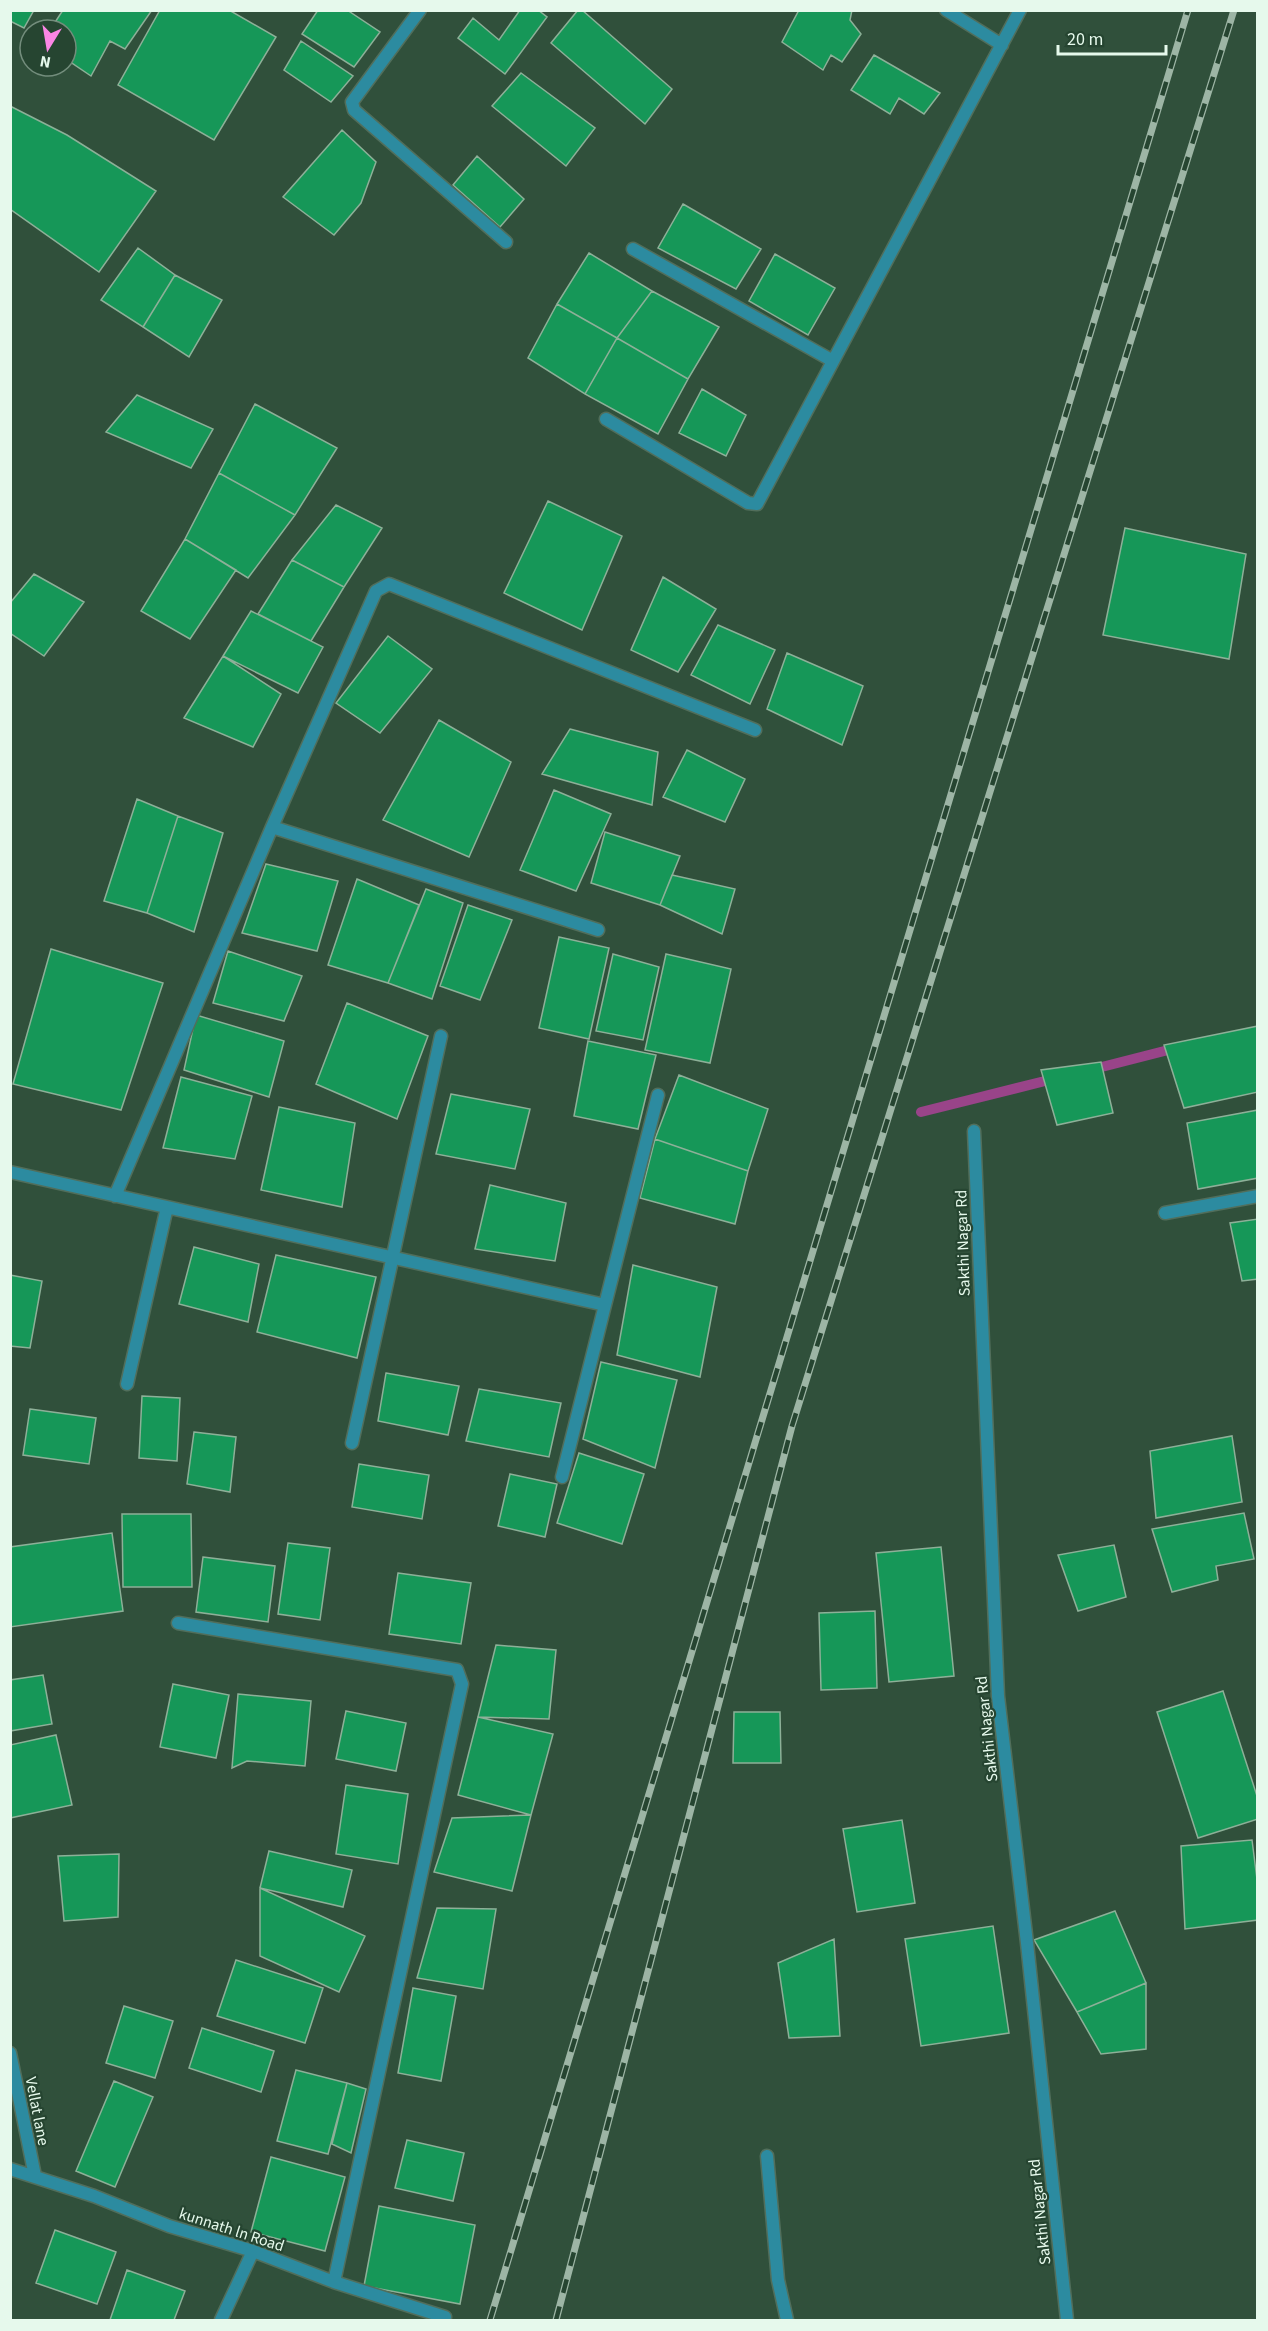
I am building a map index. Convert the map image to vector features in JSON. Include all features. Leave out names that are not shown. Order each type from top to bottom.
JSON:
[{"type":"street","points":[[420,10],[352,102],[354,111],[506,242]]},
{"type":"street","points":[[946,10],[1002,45]]},
{"type":"street","points":[[606,419],[748,503],[757,504],[1020,10]]},
{"type":"street","points":[[633,249],[833,361]]},
{"type":"street","points":[[115,1196],[272,827],[376,591],[389,584],[755,730]]},
{"type":"street","points":[[272,827],[598,930]]},
{"type":"street","points":[[352,1443],[441,1036]]},
{"type":"street","points":[[562,1477],[658,1095]]},
{"type":"street","name":"Sakthi Nagar Rd","points":[[974,1131],[998,1696],[1028,1943],[1067,2320]]},
{"type":"street","points":[[10,1172],[605,1305]]},
{"type":"street","points":[[1165,1213],[1257,1196]]},
{"type":"street","points":[[127,1384],[167,1207]]},
{"type":"street","points":[[178,1623],[457,1670],[462,1684],[334,2282]]},
{"type":"street","name":"Vellat lane","points":[[10,2053],[35,2176]]},
{"type":"street","points":[[767,2156],[778,2280],[787,2320]]},
{"type":"street","name":"kunnath ln Road","points":[[10,2169],[170,2226],[253,2251],[334,2282],[445,2317]]},
{"type":"street","points":[[221,2320],[253,2251]]},
{"type":"building","points":[[10,10],[34,10],[30,18],[18,18],[18,25],[10,21]]},
{"type":"building","points":[[63,10],[152,10],[125,49],[110,41],[91,76],[78,67],[78,18],[58,18]]},
{"type":"building","points":[[160,10],[229,10],[276,37],[214,140],[118,85]]},
{"type":"building","points":[[318,10],[347,10],[380,32],[354,67],[302,34]]},
{"type":"building","points":[[520,10],[538,10],[547,17],[505,74],[458,38],[473,18],[499,40]]},
{"type":"building","points":[[578,10],[582,10],[672,89],[645,124],[551,43]]},
{"type":"building","points":[[799,10],[852,10],[850,20],[861,34],[842,62],[831,55],[823,70],[782,42]]},
{"type":"building","points":[[301,41],[353,76],[331,102],[284,70]]},
{"type":"building","points":[[874,55],[940,93],[924,114],[899,98],[890,114],[851,90]]},
{"type":"building","points":[[521,73],[595,128],[566,166],[492,106]]},
{"type":"building","points":[[10,106],[67,135],[156,191],[99,272],[10,209]]},
{"type":"building","points":[[342,130],[376,162],[361,203],[334,235],[283,197]]},
{"type":"building","points":[[477,156],[524,199],[500,227],[453,185]]},
{"type":"building","points":[[683,204],[761,249],[736,289],[658,248]]},
{"type":"building","points":[[138,248],[175,275],[143,327],[101,300]]},
{"type":"building","points":[[589,253],[652,291],[617,338],[557,304]]},
{"type":"building","points":[[775,254],[835,288],[808,335],[749,301]]},
{"type":"building","points":[[175,275],[222,300],[189,357],[143,327]]},
{"type":"building","points":[[652,291],[719,327],[688,379],[617,338]]},
{"type":"building","points":[[557,304],[617,338],[585,394],[528,358]]},
{"type":"building","points":[[617,338],[688,379],[658,434],[585,394]]},
{"type":"building","points":[[702,389],[746,415],[726,456],[679,433]]},
{"type":"building","points":[[137,395],[213,429],[191,468],[106,432]]},
{"type":"building","points":[[255,404],[337,448],[295,515],[219,473]]},
{"type":"building","points":[[219,473],[295,515],[248,578],[185,539]]},
{"type":"building","points":[[548,501],[622,536],[582,630],[504,593]]},
{"type":"building","points":[[336,505],[382,528],[344,587],[292,560]]},
{"type":"building","points":[[1125,528],[1246,554],[1229,659],[1103,635]]},
{"type":"building","points":[[185,539],[236,570],[190,639],[141,611]]},
{"type":"building","points":[[292,560],[344,587],[311,641],[258,614]]},
{"type":"building","points":[[34,574],[84,602],[44,656],[10,633],[10,603]]},
{"type":"building","points":[[663,577],[716,609],[678,672],[631,650]]},
{"type":"building","points":[[251,611],[323,647],[298,693],[223,656]]},
{"type":"building","points":[[718,625],[775,650],[750,704],[691,675]]},
{"type":"building","points":[[388,636],[432,669],[380,733],[336,703]]},
{"type":"building","points":[[787,653],[863,686],[842,745],[767,709]]},
{"type":"building","points":[[223,656],[281,694],[253,747],[184,718]]},
{"type":"building","points":[[439,720],[511,762],[469,857],[383,820]]},
{"type":"building","points":[[570,729],[658,752],[652,805],[542,774]]},
{"type":"building","points":[[687,750],[745,779],[725,822],[663,797]]},
{"type":"building","points":[[554,790],[611,814],[576,891],[520,870]]},
{"type":"building","points":[[137,799],[178,816],[147,913],[104,901]]},
{"type":"building","points":[[178,816],[223,833],[194,932],[147,913]]},
{"type":"building","points":[[605,832],[680,856],[660,905],[591,883]]},
{"type":"building","points":[[266,864],[338,881],[317,951],[242,933]]},
{"type":"building","points":[[672,875],[735,889],[722,934],[660,905]]},
{"type":"building","points":[[357,879],[419,905],[388,983],[328,965]]},
{"type":"building","points":[[426,889],[463,903],[432,999],[388,983]]},
{"type":"building","points":[[468,905],[512,920],[480,1000],[440,986]]},
{"type":"building","points":[[559,937],[609,948],[589,1039],[539,1028]]},
{"type":"building","points":[[51,949],[163,983],[121,1110],[13,1084]]},
{"type":"building","points":[[228,951],[302,976],[284,1021],[213,1003]]},
{"type":"building","points":[[613,954],[659,967],[643,1040],[596,1031]]},
{"type":"building","points":[[666,954],[731,969],[710,1063],[645,1050]]},
{"type":"building","points":[[347,1003],[428,1036],[397,1119],[316,1084]]},
{"type":"building","points":[[196,1015],[284,1041],[269,1097],[184,1070]]},
{"type":"building","points":[[1258,1026],[1258,1092],[1184,1108],[1164,1045]]},
{"type":"building","points":[[588,1041],[656,1055],[638,1129],[574,1116]]},
{"type":"building","points":[[1101,1062],[1113,1113],[1057,1125],[1041,1070]]},
{"type":"building","points":[[679,1075],[768,1109],[748,1171],[655,1139]]},
{"type":"building","points":[[181,1077],[252,1096],[235,1159],[163,1148]]},
{"type":"building","points":[[451,1094],[530,1109],[515,1169],[436,1154]]},
{"type":"building","points":[[279,1107],[355,1123],[342,1207],[261,1190]]},
{"type":"building","points":[[1258,1110],[1258,1178],[1198,1189],[1187,1123]]},
{"type":"building","points":[[655,1139],[748,1171],[735,1224],[640,1198]]},
{"type":"building","points":[[490,1185],[566,1203],[555,1261],[475,1249]]},
{"type":"building","points":[[1258,1219],[1258,1279],[1242,1281],[1230,1223]]},
{"type":"building","points":[[194,1247],[259,1264],[248,1322],[179,1304]]},
{"type":"building","points":[[276,1255],[376,1277],[357,1358],[257,1332]]},
{"type":"building","points":[[633,1265],[717,1287],[700,1377],[617,1355]]},
{"type":"building","points":[[10,1275],[42,1281],[30,1348],[10,1346]]},
{"type":"building","points":[[601,1362],[677,1380],[655,1468],[583,1439]]},
{"type":"building","points":[[386,1373],[459,1386],[448,1435],[378,1421]]},
{"type":"building","points":[[479,1389],[561,1403],[549,1457],[466,1441]]},
{"type":"building","points":[[142,1396],[180,1398],[177,1461],[139,1458]]},
{"type":"building","points":[[30,1409],[96,1418],[89,1464],[23,1455]]},
{"type":"building","points":[[194,1432],[236,1437],[230,1492],[187,1484]]},
{"type":"building","points":[[1232,1436],[1242,1502],[1156,1518],[1150,1451]]},
{"type":"building","points":[[579,1453],[644,1474],[622,1544],[557,1523]]},
{"type":"building","points":[[359,1464],[429,1475],[422,1519],[352,1507]]},
{"type":"building","points":[[510,1474],[557,1484],[545,1537],[498,1526]]},
{"type":"building","points":[[1244,1513],[1254,1559],[1216,1566],[1218,1580],[1172,1592],[1152,1529]]},
{"type":"building","points":[[122,1514],[191,1514],[192,1587],[123,1587]]},
{"type":"building","points":[[112,1533],[123,1611],[10,1627],[10,1547]]},
{"type":"building","points":[[288,1543],[330,1548],[320,1620],[278,1614]]},
{"type":"building","points":[[1114,1545],[1126,1597],[1078,1611],[1058,1555]]},
{"type":"building","points":[[941,1547],[954,1676],[889,1682],[876,1553]]},
{"type":"building","points":[[203,1557],[275,1566],[268,1622],[196,1612]]},
{"type":"building","points":[[398,1573],[471,1583],[461,1644],[389,1634]]},
{"type":"building","points":[[875,1611],[877,1688],[821,1690],[819,1613]]},
{"type":"building","points":[[496,1645],[556,1650],[549,1719],[478,1717]]},
{"type":"building","points":[[43,1675],[52,1724],[10,1731],[10,1680]]},
{"type":"building","points":[[173,1684],[229,1695],[216,1758],[160,1747]]},
{"type":"building","points":[[1223,1691],[1258,1799],[1258,1819],[1198,1838],[1157,1712]]},
{"type":"building","points":[[238,1694],[311,1701],[305,1766],[247,1761],[232,1768]]},
{"type":"building","points":[[346,1711],[406,1723],[396,1771],[336,1759]]},
{"type":"building","points":[[734,1712],[780,1712],[781,1763],[733,1763]]},
{"type":"building","points":[[478,1717],[553,1734],[531,1815],[458,1795]]},
{"type":"building","points":[[56,1735],[72,1805],[10,1818],[10,1745]]},
{"type":"building","points":[[346,1785],[408,1794],[398,1864],[336,1854]]},
{"type":"building","points":[[531,1815],[512,1891],[434,1872],[452,1818]]},
{"type":"building","points":[[902,1820],[915,1903],[857,1912],[843,1829]]},
{"type":"building","points":[[1252,1840],[1258,1887],[1258,1920],[1185,1929],[1181,1846]]},
{"type":"building","points":[[269,1851],[352,1870],[343,1907],[260,1888]]},
{"type":"building","points":[[119,1854],[118,1917],[64,1921],[58,1856]]},
{"type":"building","points":[[260,1888],[365,1936],[339,1992],[260,1956]]},
{"type":"building","points":[[437,1908],[496,1909],[483,1989],[417,1978]]},
{"type":"building","points":[[1115,1911],[1146,1983],[1077,2012],[1034,1940]]},
{"type":"building","points":[[993,1926],[1009,2033],[921,2046],[905,1939]]},
{"type":"building","points":[[834,1939],[840,2036],[789,2038],[778,1963]]},
{"type":"building","points":[[236,1960],[323,1988],[305,2043],[217,2016]]},
{"type":"building","points":[[1146,1983],[1146,2049],[1101,2054],[1077,2012]]},
{"type":"building","points":[[413,1988],[456,1996],[441,2081],[398,2073]]},
{"type":"building","points":[[124,2006],[173,2021],[155,2078],[106,2063]]},
{"type":"building","points":[[202,2028],[274,2051],[261,2092],[189,2068]]},
{"type":"building","points":[[296,2070],[347,2083],[328,2154],[277,2141]]},
{"type":"building","points":[[114,2081],[153,2097],[115,2187],[76,2171]]},
{"type":"building","points":[[347,2083],[366,2089],[351,2153],[332,2144]]},
{"type":"building","points":[[407,2140],[464,2153],[453,2201],[395,2188]]},
{"type":"building","points":[[271,2157],[345,2177],[325,2251],[251,2232]]},
{"type":"building","points":[[379,2206],[475,2225],[460,2304],[364,2286]]},
{"type":"building","points":[[55,2230],[116,2252],[97,2304],[36,2283]]},
{"type":"building","points":[[127,2270],[185,2291],[174,2320],[110,2320]]},
{"type":"waterway","points":[[1090,1070],[1180,1047]]},
{"type":"waterway","points":[[921,1112],[1057,1078]]},
{"type":"railway","points":[[490,2320],[1188,10]]},
{"type":"railway","points":[[556,2320],[792,1426],[1234,10]]}]
